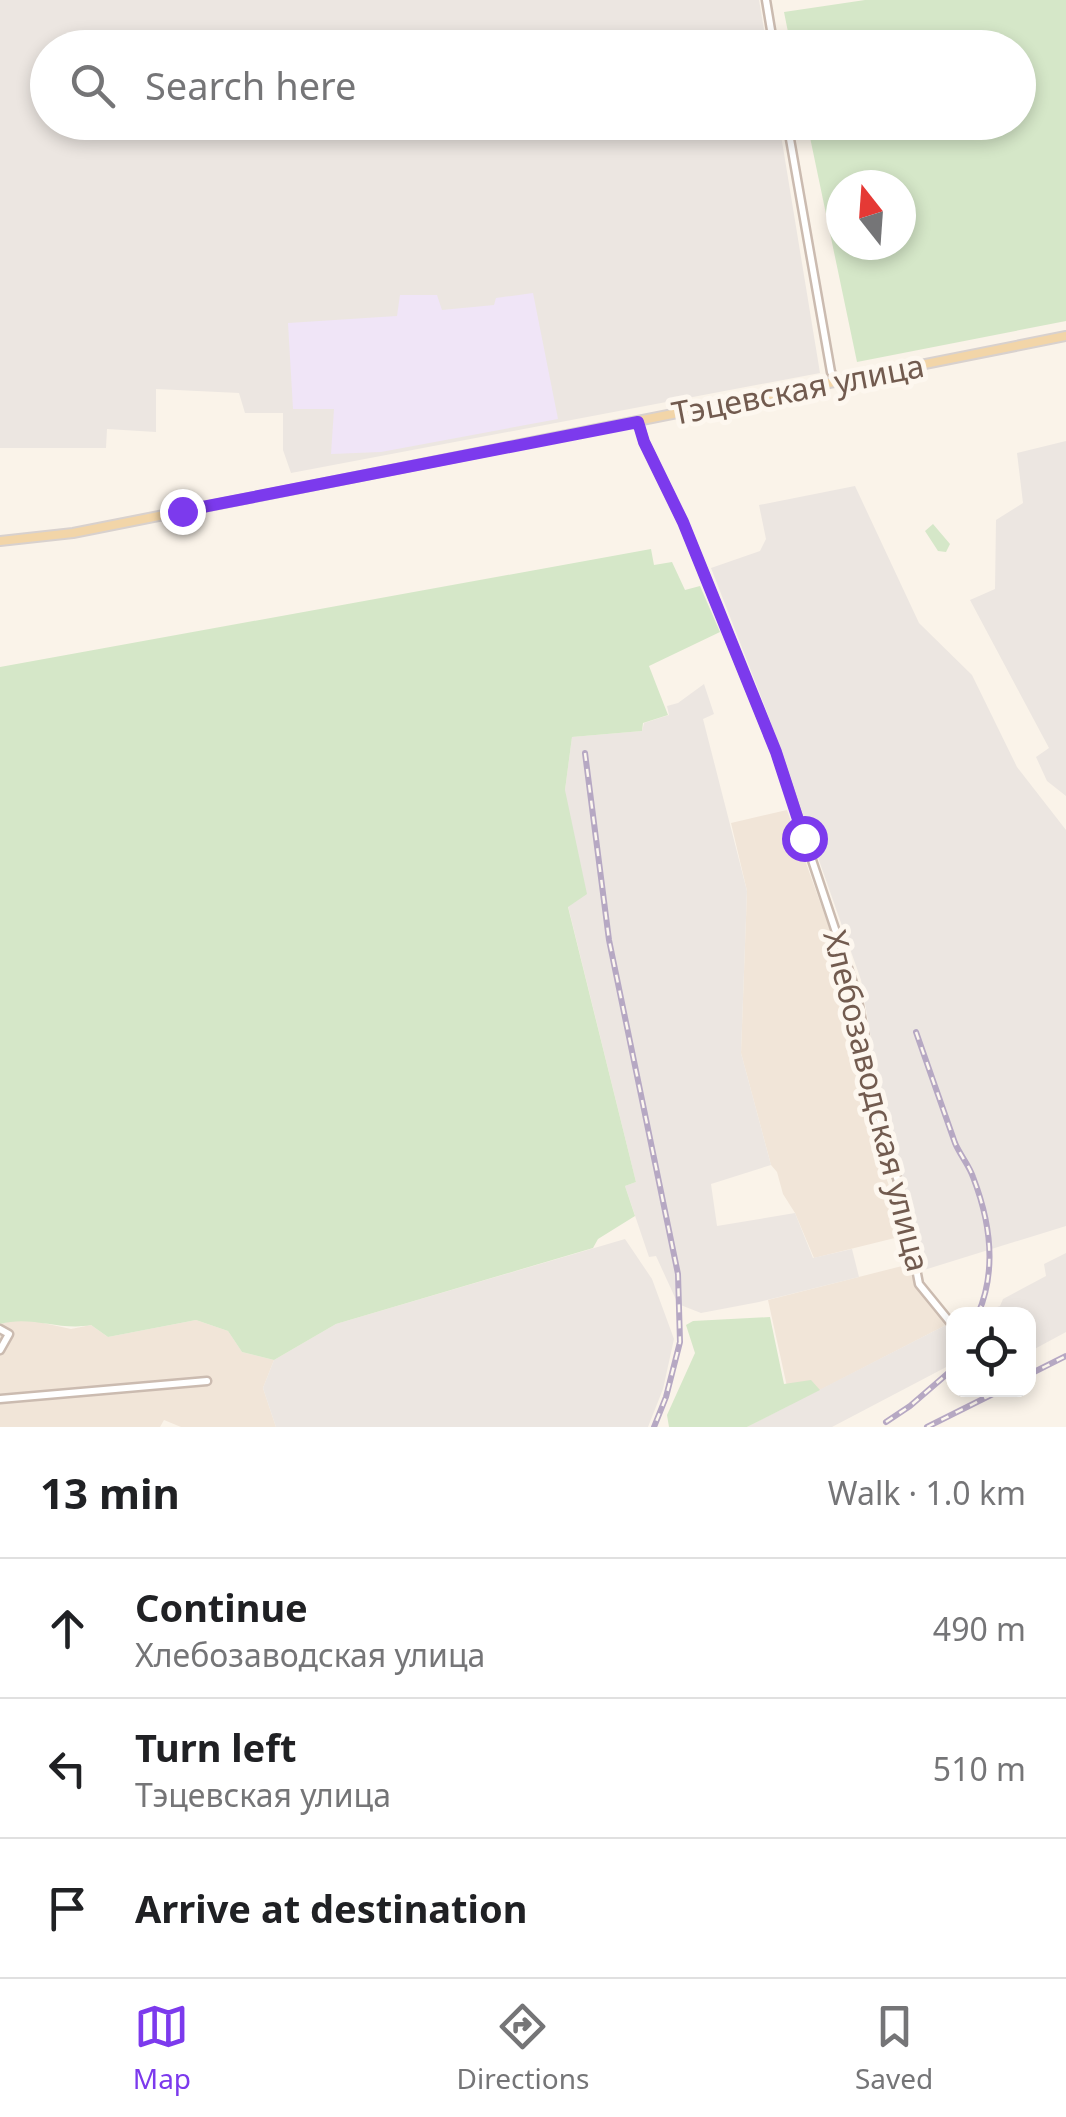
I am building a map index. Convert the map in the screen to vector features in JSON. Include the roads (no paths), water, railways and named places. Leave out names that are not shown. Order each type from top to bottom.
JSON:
[{"type":"main road","name":"Тэцевская улица","points":[[0,541],[73,532],[1066,336]]},
{"type":"street","points":[[766,0],[771,30]]},
{"type":"street","points":[[791,140],[831,372],[838,381]]},
{"type":"street","name":"Хлебозаводская улица","points":[[638,422],[776,752],[858,995],[882,1130],[900,1191],[919,1284],[946,1316]]},
{"type":"street","points":[[0,1329],[9,1334],[0,1350]]},
{"type":"street","points":[[0,1399],[207,1382]]},
{"type":"railway","points":[[585,753],[609,940],[678,1274],[680,1342],[654,1427]]},
{"type":"railway","points":[[916,1032],[984,1211],[989,1263],[980,1307]]},
{"type":"railway","points":[[1036,1371],[1066,1356]]},
{"type":"railway","points":[[886,1422],[946,1375]]},
{"type":"railway","points":[[927,1427],[987,1397]]}]
